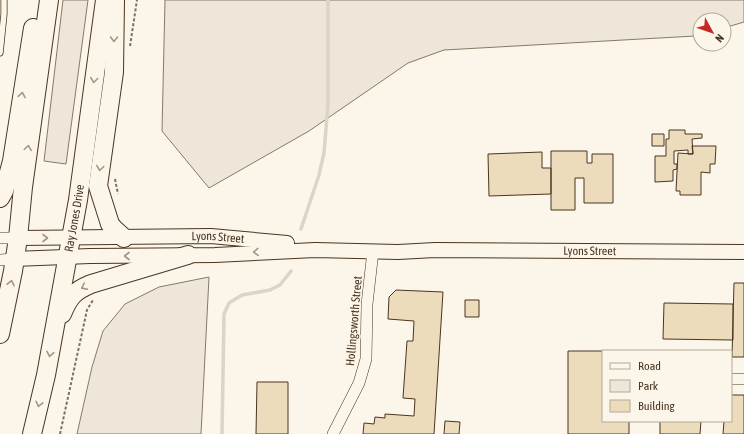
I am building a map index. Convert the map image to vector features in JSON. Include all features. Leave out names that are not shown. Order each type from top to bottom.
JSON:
[{"type":"highway","points":[[0,198],[4,192],[12,161],[38,0]]},
{"type":"highway","points":[[0,334],[7,260],[18,238],[23,187],[49,0]]},
{"type":"highway","name":"Ray Jones Drive","points":[[32,434],[54,333],[78,200],[105,0]]},
{"type":"highway","points":[[115,0],[114,72],[98,186],[110,224],[124,238]]},
{"type":"highway","points":[[54,333],[68,299],[78,289],[188,255]]},
{"type":"street","name":"Lyons Street","points":[[0,238],[211,236],[280,243],[398,245],[435,250]]},
{"type":"street","name":"Lyons Street","points":[[7,260],[308,250],[398,252],[435,250],[744,252]]},
{"type":"street","name":"Hollingsworth Street","points":[[333,434],[359,383],[366,359],[367,304],[373,251]]},
{"type":"street","points":[[732,379],[744,379]]},
{"type":"lane","points":[[0,53],[4,0]]},
{"type":"path","points":[[60,434],[87,310],[95,293],[91,284]]},
{"type":"green space","points":[[63,0],[88,0],[66,164],[44,161]]},
{"type":"green space","points":[[165,0],[744,0],[744,22],[732,26],[732,12],[692,12],[692,36],[444,50],[408,63],[309,131],[209,188],[162,131]]},
{"type":"green space","points":[[209,277],[201,434],[77,434],[92,367],[103,331],[125,304],[159,287]]},
{"type":"building","points":[[669,130],[685,130],[685,134],[702,134],[702,138],[692,139],[693,154],[688,154],[688,150],[674,151],[674,164],[677,164],[677,169],[673,170],[673,181],[655,182],[655,156],[666,156],[666,139],[669,139]]},
{"type":"building","points":[[652,134],[664,134],[664,146],[652,146]]},
{"type":"building","points":[[692,146],[716,146],[715,164],[710,164],[710,173],[701,172],[701,195],[680,195],[680,191],[676,191],[678,153],[693,154]]},
{"type":"building","points":[[551,151],[587,151],[587,163],[592,163],[592,154],[613,154],[613,203],[584,203],[584,178],[575,178],[575,210],[551,210]]},
{"type":"building","points":[[542,152],[542,168],[551,168],[551,194],[489,196],[488,154]]},
{"type":"building","points":[[734,283],[744,283],[744,357],[732,357]]},
{"type":"building","points":[[396,290],[443,292],[434,434],[363,434],[364,423],[374,424],[375,417],[385,418],[385,414],[414,416],[415,399],[403,398],[407,341],[413,341],[414,321],[388,319],[389,297]]},
{"type":"building","points":[[465,300],[479,300],[479,317],[465,317]]},
{"type":"building","points":[[664,303],[733,304],[733,340],[663,339]]},
{"type":"building","points":[[568,351],[602,351],[602,422],[629,422],[629,434],[568,434]]},
{"type":"building","points":[[257,382],[288,382],[288,434],[256,434]]},
{"type":"building","points":[[732,395],[744,395],[744,434],[723,434],[724,422],[732,422]]},
{"type":"building","points":[[445,421],[460,422],[459,434],[444,434]]},
{"type":"building","points":[[660,422],[701,422],[700,434],[660,434]]},
{"type":"waterway","points":[[301,229],[319,175],[324,153],[328,104],[328,0]]},
{"type":"waterway","points":[[222,434],[224,314],[229,303],[242,295],[270,290],[280,285],[291,271]]}]
